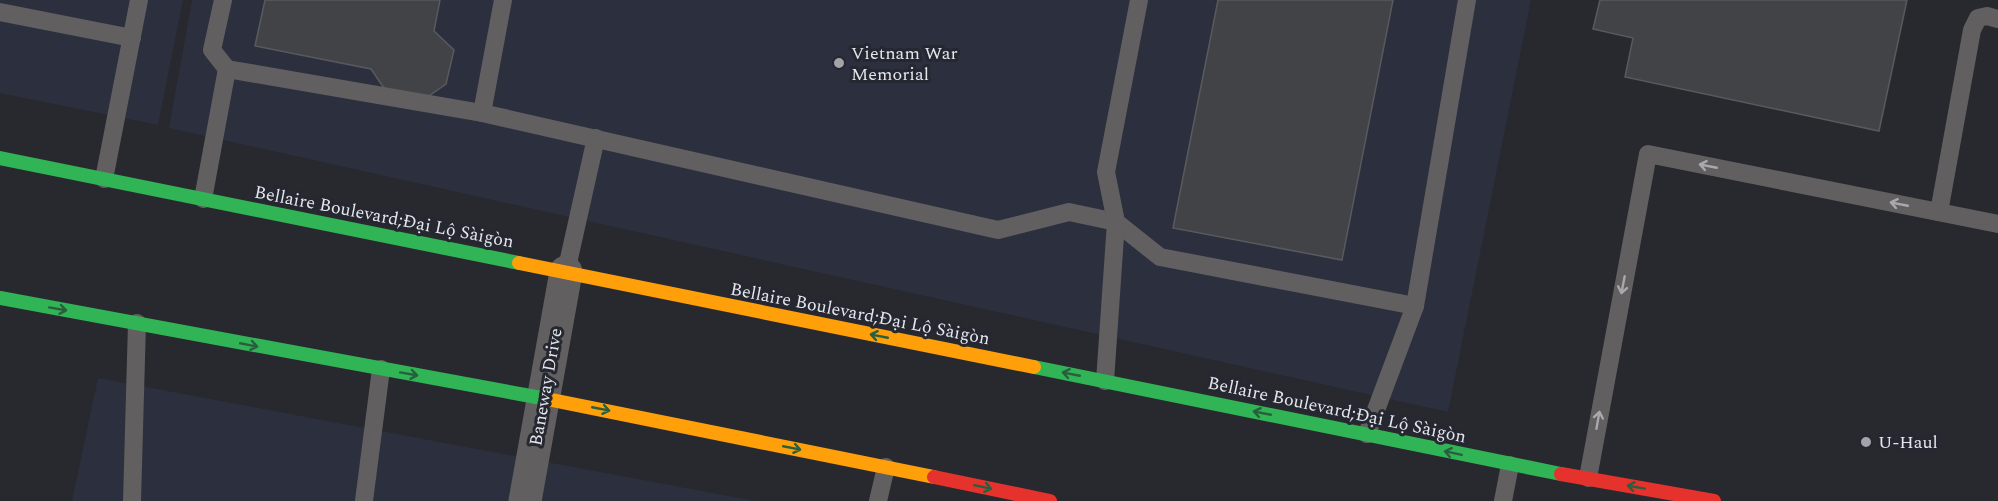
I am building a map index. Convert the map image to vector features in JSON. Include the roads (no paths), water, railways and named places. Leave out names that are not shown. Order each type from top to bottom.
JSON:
[{"type":"main road","name":"Bellaire Boulevard;Đại Lộ Sàigòn","points":[[0,158],[1367,434],[1510,465],[1714,501]]},
{"type":"main road","points":[[0,298],[544,398],[1050,501]]},
{"type":"street","name":"Baneway Drive","points":[[525,501],[566,272]]},
{"type":"lane","points":[[104,179],[140,0]]},
{"type":"lane","points":[[223,0],[212,50],[227,69],[482,113],[998,230],[1069,212],[1116,222],[1160,257],[1415,306]]},
{"type":"lane","points":[[482,113],[503,0]]},
{"type":"lane","points":[[1105,381],[1116,222],[1106,172],[1139,0]]},
{"type":"lane","points":[[1367,434],[1415,306],[1467,0]]},
{"type":"lane","points":[[0,12],[132,38]]},
{"type":"lane","points":[[1939,212],[1972,30],[1978,18],[1987,16],[1998,19]]},
{"type":"lane","points":[[203,199],[227,69]]},
{"type":"lane","points":[[566,272],[596,138]]},
{"type":"lane","points":[[1588,478],[1648,154],[1998,224]]},
{"type":"lane","points":[[132,501],[137,323]]},
{"type":"lane","points":[[364,501],[381,369]]},
{"type":"lane","points":[[1503,501],[1510,465]]},
{"type":"lane","points":[[878,501],[886,466]]},
{"type":"place","name":"Vietnam War Memorial","points":[[839,63]]},
{"type":"place","name":"U-Haul","points":[[1866,442]]}]
